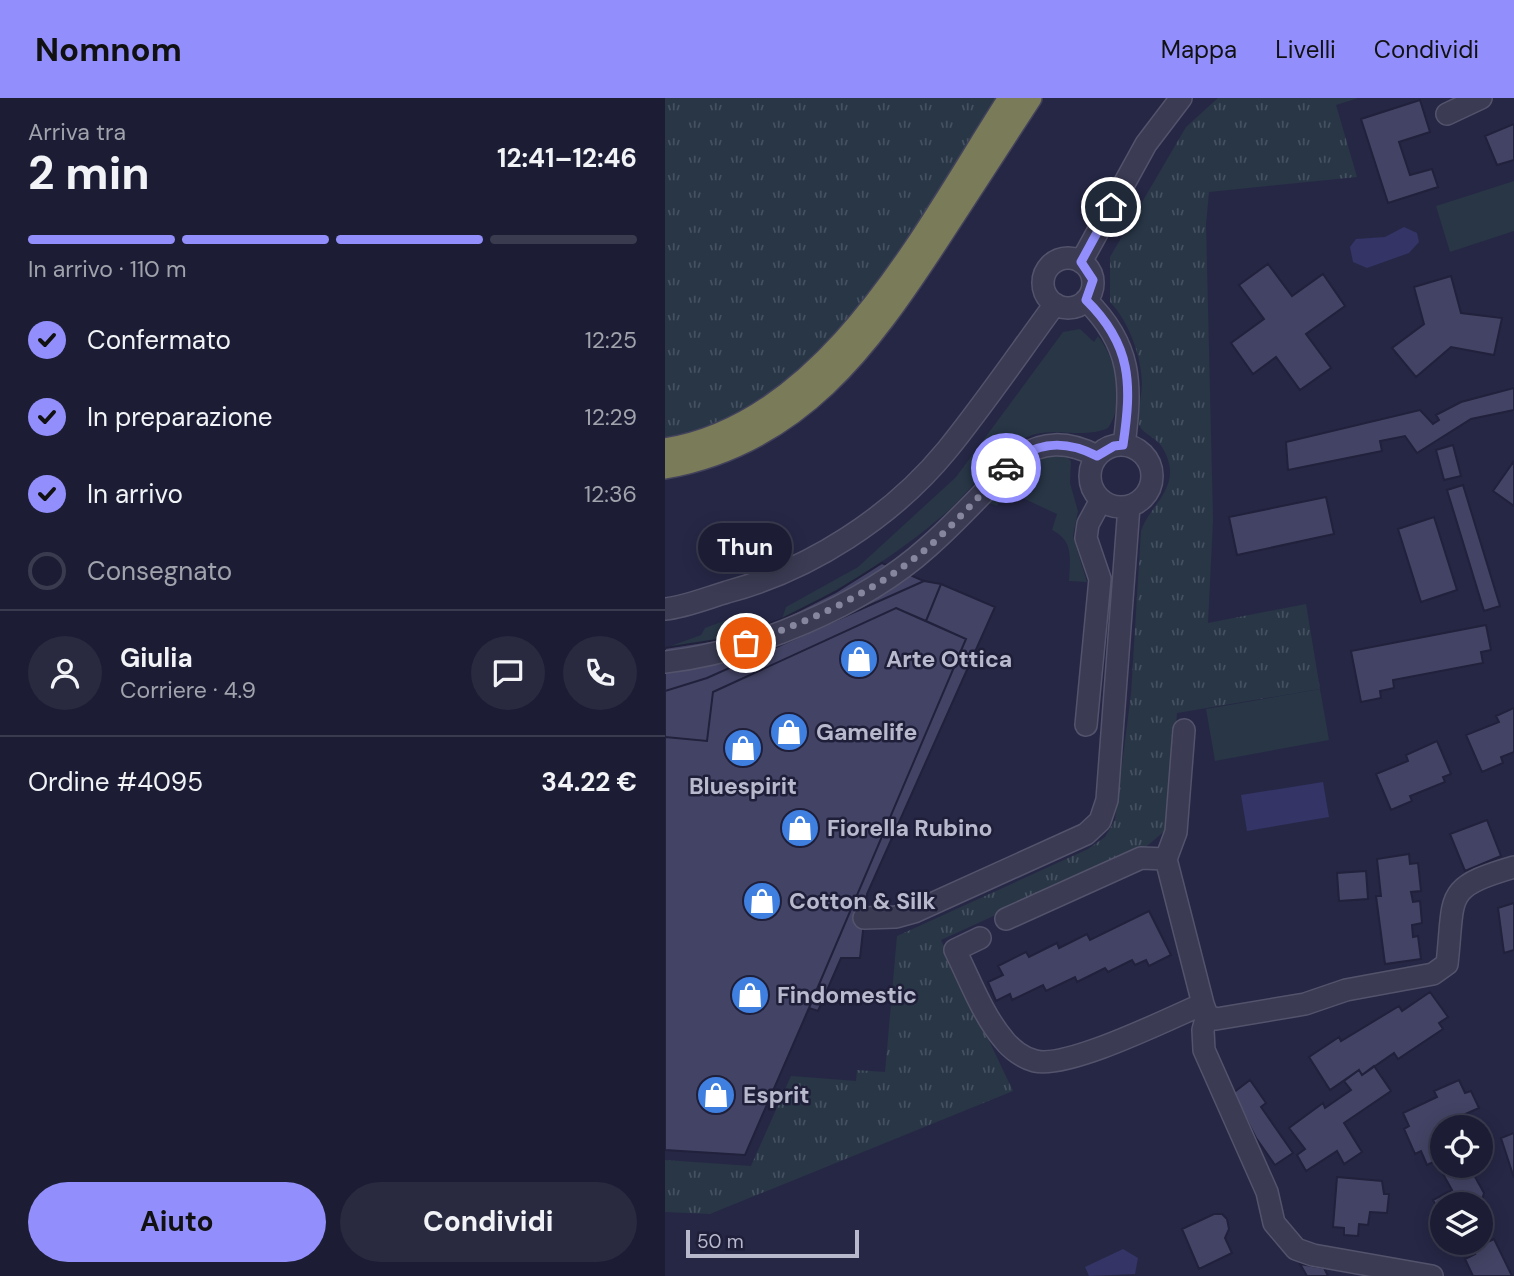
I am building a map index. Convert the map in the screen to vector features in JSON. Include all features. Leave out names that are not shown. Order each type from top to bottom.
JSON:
[{"type":"highway","points":[[665,449],[708,440],[753,419],[780,400],[825,361],[873,304],[1009,98]]},
{"type":"highway","points":[[665,468],[717,456],[762,435],[784,421],[838,374],[885,319],[1031,98]]},
{"type":"street","points":[[1081,262],[1146,144],[1181,98]]},
{"type":"street","points":[[1447,114],[1481,98]]},
{"type":"street","points":[[1062,259],[1081,262],[1093,280],[1086,300],[1071,308],[1055,304],[1044,290],[1046,271],[1062,259]]},
{"type":"street","points":[[1086,300],[1114,331],[1126,367],[1128,415],[1123,445]]},
{"type":"street","points":[[665,609],[750,586],[780,574],[841,542],[893,504],[947,450],[1055,304]]},
{"type":"street","points":[[665,662],[726,649],[785,630],[888,577],[928,547],[1028,450],[1059,444],[1079,447],[1097,456]]},
{"type":"street","points":[[1123,445],[1142,452],[1152,468],[1150,488],[1145,496],[1129,506],[1110,505],[1095,493],[1090,474],[1097,456],[1114,446],[1123,445]]},
{"type":"street","points":[[1086,725],[1100,579],[1086,538],[1088,524],[1101,500]]},
{"type":"street","points":[[864,918],[896,917],[913,912],[1086,834],[1100,821],[1107,800],[1129,506]]},
{"type":"street","points":[[1184,730],[1176,832],[1166,859],[1205,1010],[1204,1049],[1267,1192],[1274,1223],[1296,1249],[1313,1255],[1432,1276]]},
{"type":"street","points":[[1006,919],[1141,858],[1166,859]]},
{"type":"street","points":[[1205,1010],[1216,1019],[1281,1009],[1346,990],[1433,974],[1447,964],[1454,901],[1460,888],[1474,879],[1514,867]]},
{"type":"street","points":[[980,938],[955,950],[988,1018],[1005,1042],[1018,1053],[1035,1061],[1069,1059],[1205,1010]]},
{"type":"green space","points":[[665,98],[996,98],[879,279],[806,365],[767,398],[727,421],[665,438]]},
{"type":"green space","points":[[1218,98],[1358,98],[1336,105],[1357,177],[1209,192],[1206,224],[1213,520],[1208,623],[1306,604],[1320,689],[1177,713],[1167,829],[1147,846],[941,940],[1013,1091],[710,1214],[665,1212],[665,1160],[751,1166],[791,1076],[856,1081],[857,1070],[885,1072],[897,936],[1088,849],[1105,837],[1115,820],[1131,694],[1141,531],[1164,493],[1170,473],[1162,447],[1139,425],[1142,385],[1140,363],[1128,329],[1110,302],[1110,257],[1186,127]]},
{"type":"green space","points":[[1514,181],[1514,231],[1450,252],[1436,206]]},
{"type":"green space","points":[[1080,329],[1094,342],[1098,336],[1114,369],[1117,406],[1108,428],[1088,433],[1035,434],[1025,438],[1003,453],[957,503],[908,543],[847,584],[782,619],[786,607],[858,567],[956,477],[1063,332]]},
{"type":"green space","points":[[1046,455],[1065,455],[1071,461],[1070,483],[1078,511],[1073,536],[1087,582],[1069,581],[1070,558],[1067,545],[1059,534],[1052,530],[1057,514],[1005,490],[997,506],[989,503],[1027,464]]},
{"type":"green space","points":[[748,612],[742,620],[742,630],[723,639],[665,648],[701,635],[705,628]]},
{"type":"green space","points":[[1320,689],[1329,740],[1215,761],[1206,709]]},
{"type":"shaded area","points":[[1404,227],[1417,233],[1419,242],[1409,253],[1367,268],[1353,262],[1350,247],[1356,239],[1385,237]]},
{"type":"shaded area","points":[[1323,782],[1329,817],[1247,831],[1241,795]]},
{"type":"shaded area","points":[[1123,1249],[1138,1258],[1135,1274],[1089,1276],[1085,1267]]},
{"type":"building","points":[[1420,100],[1430,132],[1399,142],[1410,175],[1432,169],[1438,187],[1388,203],[1361,119]]},
{"type":"building","points":[[1514,124],[1514,160],[1497,165],[1485,136]]},
{"type":"building","points":[[1268,264],[1292,296],[1323,274],[1345,306],[1306,334],[1331,368],[1300,390],[1276,357],[1253,374],[1231,343],[1264,319],[1239,285]]},
{"type":"building","points":[[1451,276],[1461,313],[1502,318],[1494,355],[1451,347],[1416,377],[1392,348],[1424,324],[1414,287]]},
{"type":"building","points":[[1514,388],[1514,410],[1471,419],[1417,453],[1405,436],[1380,441],[1382,451],[1288,470],[1286,442],[1420,410],[1433,424],[1439,420],[1436,415],[1461,402]]},
{"type":"building","points":[[1453,445],[1461,476],[1444,480],[1436,450]]},
{"type":"building","points":[[1514,461],[1514,506],[1493,491]]},
{"type":"building","points":[[1463,485],[1500,606],[1484,611],[1447,490]]},
{"type":"building","points":[[1326,497],[1334,534],[1237,555],[1229,517]]},
{"type":"building","points":[[1434,517],[1457,590],[1421,602],[1398,529]]},
{"type":"building","points":[[882,563],[924,581],[707,678],[665,691],[665,648],[723,639],[782,619],[836,592]]},
{"type":"building","points":[[924,581],[941,584],[926,621],[896,608],[713,692],[707,741],[665,737],[665,691],[707,678]]},
{"type":"building","points":[[941,584],[995,607],[867,894],[860,958],[841,958],[818,1011],[809,1008],[966,639],[926,621]]},
{"type":"building","points":[[896,608],[966,639],[809,1008],[745,1155],[665,1150],[665,737],[707,741],[713,692]]},
{"type":"building","points":[[1486,625],[1491,650],[1481,652],[1483,663],[1393,680],[1394,688],[1380,691],[1381,698],[1361,702],[1351,651]]},
{"type":"building","points":[[1514,708],[1514,752],[1501,757],[1503,763],[1482,772],[1466,735],[1499,722],[1496,716]]},
{"type":"building","points":[[1437,741],[1451,774],[1443,777],[1445,782],[1410,796],[1412,801],[1391,810],[1376,774],[1408,761],[1406,755]]},
{"type":"building","points":[[1487,820],[1501,856],[1465,871],[1450,834]]},
{"type":"building","points":[[1409,854],[1410,864],[1418,863],[1421,891],[1411,892],[1413,902],[1420,901],[1422,923],[1412,925],[1413,937],[1418,936],[1421,959],[1385,964],[1376,896],[1381,896],[1377,859]]},
{"type":"building","points":[[1366,871],[1368,899],[1339,901],[1337,873]]},
{"type":"building","points":[[1514,903],[1514,950],[1504,953],[1498,908]]},
{"type":"building","points":[[1149,911],[1171,955],[1149,966],[1146,960],[1135,965],[1132,960],[1108,972],[1105,968],[1077,982],[1075,977],[1046,991],[1043,985],[1012,1000],[1010,994],[996,1001],[988,982],[1003,975],[998,966],[1026,952],[1029,957],[1057,943],[1059,948],[1087,934],[1090,940]]},
{"type":"building","points":[[1430,992],[1448,1017],[1439,1023],[1443,1029],[1398,1059],[1394,1053],[1362,1075],[1359,1070],[1330,1090],[1309,1057],[1339,1037],[1341,1041],[1399,1006],[1402,1011]]},
{"type":"building","points":[[1374,1066],[1391,1091],[1344,1123],[1362,1152],[1344,1164],[1337,1151],[1306,1171],[1297,1155],[1305,1149],[1289,1128],[1323,1103],[1325,1108],[1351,1090],[1344,1081],[1359,1070],[1362,1075]]},
{"type":"building","points":[[1250,1080],[1266,1103],[1261,1107],[1293,1153],[1275,1165],[1256,1138],[1233,1093]]},
{"type":"building","points":[[1459,1080],[1465,1093],[1471,1091],[1479,1108],[1463,1115],[1430,1115],[1430,1164],[1427,1165],[1421,1151],[1415,1154],[1404,1129],[1409,1126],[1403,1113],[1437,1097],[1434,1091]]},
{"type":"building","points":[[1514,1133],[1514,1178],[1501,1138]]},
{"type":"building","points":[[1337,1177],[1382,1181],[1384,1194],[1389,1194],[1387,1213],[1370,1212],[1368,1225],[1359,1224],[1358,1236],[1344,1235],[1344,1228],[1333,1227]]},
{"type":"building","points":[[1445,1178],[1476,1178],[1483,1192],[1448,1192],[1452,1190]]},
{"type":"building","points":[[1214,1214],[1222,1214],[1227,1219],[1229,1229],[1225,1238],[1232,1253],[1199,1269],[1182,1229]]},
{"type":"building","points":[[1493,1239],[1512,1276],[1473,1276],[1465,1259],[1473,1255],[1493,1255]]},
{"type":"building","points":[[1300,1264],[1324,1268],[1328,1276],[1307,1276]]},
{"type":"way so far","points":[[746,643],[785,630],[840,604],[899,570],[928,547],[1006,468]]},
{"type":"place","name":"Thun","points":[[746,643]]},
{"type":"place","name":"Arte Ottica","points":[[859,659]]},
{"type":"place","name":"Gamelife","points":[[789,732]]},
{"type":"place","name":"Bluespirit","points":[[743,748]]},
{"type":"place","name":"Fiorella Rubino","points":[[800,828]]},
{"type":"place","name":"Cotton & Silk","points":[[762,901]]},
{"type":"place","name":"Findomestic","points":[[750,995]]},
{"type":"place","name":"Esprit","points":[[716,1095]]},
{"type":"route","points":[[1006,468],[1028,450],[1042,446],[1059,444],[1079,447],[1097,456],[1104,450],[1123,445],[1128,415],[1129,377],[1114,331],[1086,300],[1093,280],[1089,270],[1081,262],[1111,207]]}]
